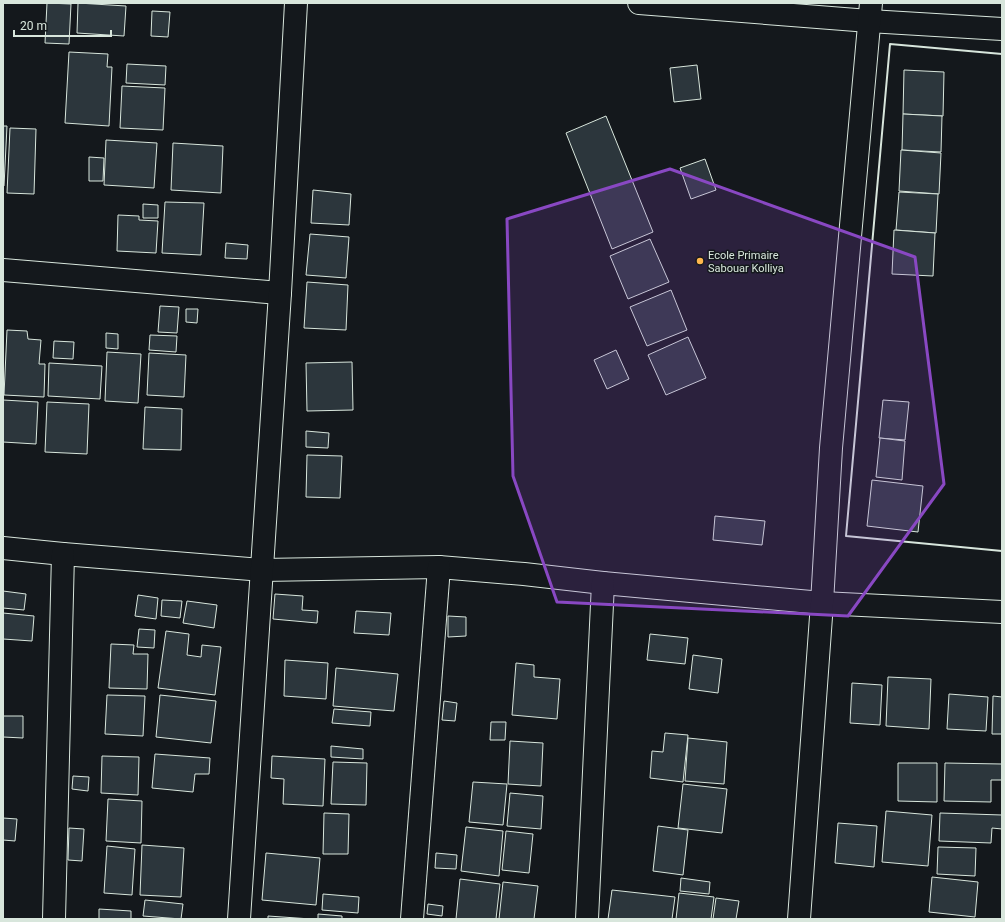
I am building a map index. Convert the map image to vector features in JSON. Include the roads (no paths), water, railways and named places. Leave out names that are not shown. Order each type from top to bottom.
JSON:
[{"type":"street","points":[[239,919],[280,293],[296,3]]},
{"type":"street","points":[[639,3],[870,12],[1002,29]]},
{"type":"street","points":[[799,919],[822,604],[831,448],[870,12]]},
{"type":"street","points":[[3,270],[280,293]]},
{"type":"street","points":[[3,548],[262,570],[439,567],[524,574],[822,604],[1002,612]]},
{"type":"street","points":[[54,919],[63,554]]},
{"type":"street","points":[[412,919],[439,567]]},
{"type":"street","points":[[587,919],[603,583]]},
{"type":"place","name":"Ecole Primaire Sabouar Kolliya","points":[[700,261]]}]
